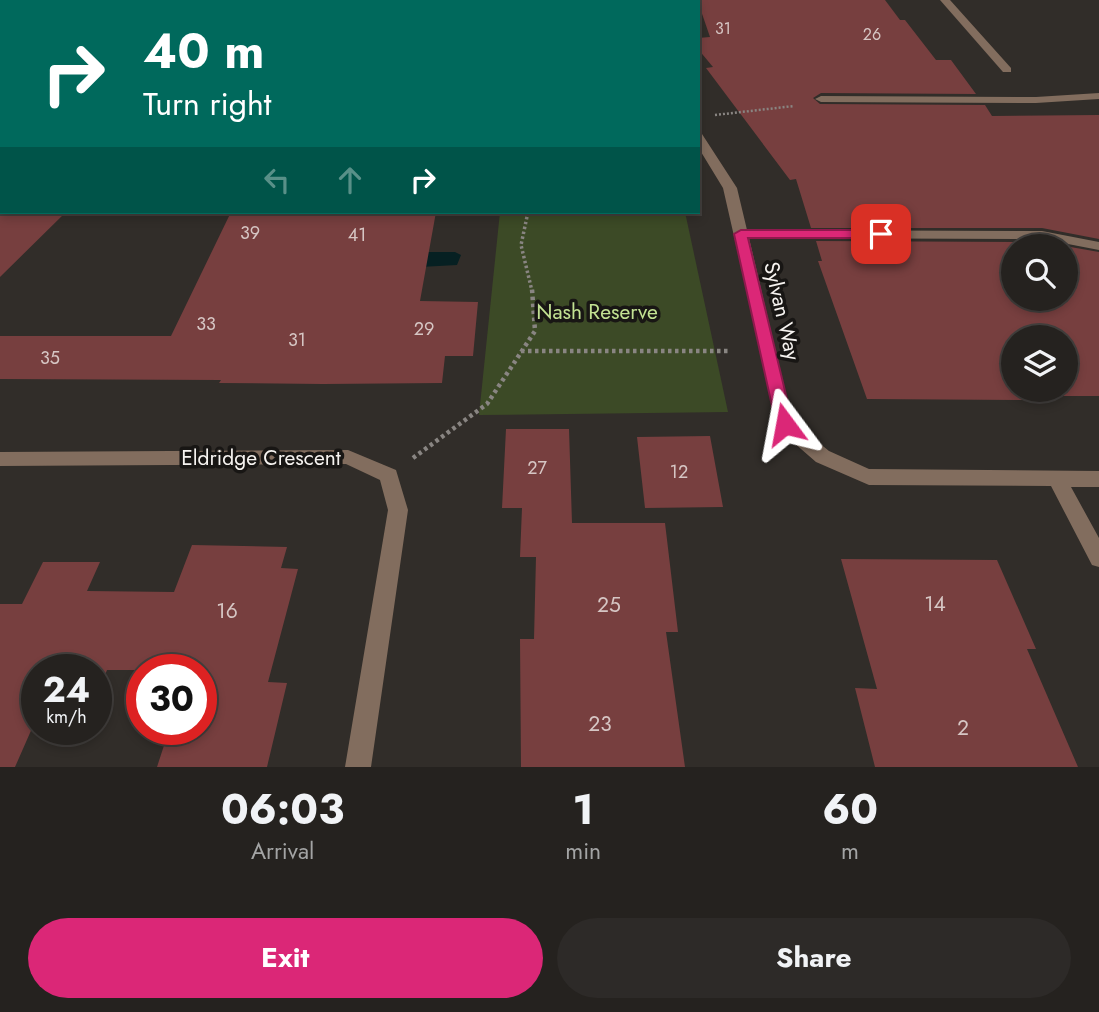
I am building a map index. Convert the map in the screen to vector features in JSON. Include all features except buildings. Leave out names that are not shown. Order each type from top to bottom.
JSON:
[{"type":"street","points":[[945,0],[1007,70]]},
{"type":"street","points":[[823,99],[1036,100],[1099,96]]},
{"type":"street","name":"Sylvan Way","points":[[700,140],[730,188],[785,424],[809,448],[837,467],[869,477],[1099,479]]},
{"type":"street","points":[[741,234],[1042,235],[1099,246]]},
{"type":"street","name":"Eldridge Crescent","points":[[0,459],[348,457],[389,475]]},
{"type":"street","points":[[358,767],[398,510],[389,475]]},
{"type":"street","points":[[1057,480],[1099,558]]},
{"type":"path","points":[[710,116],[811,104],[823,99]]},
{"type":"path","points":[[389,475],[488,404],[535,331],[534,299],[521,245],[528,214]]},
{"type":"path","points":[[521,351],[728,351]]},
{"type":"green space","name":"Nash Reserve","points":[[500,214],[685,214],[728,412],[479,415]]},
{"type":"water","points":[[411,252],[455,252],[461,255],[457,265],[402,268]]},
{"type":"route","points":[[785,424],[741,234],[881,234]]}]
